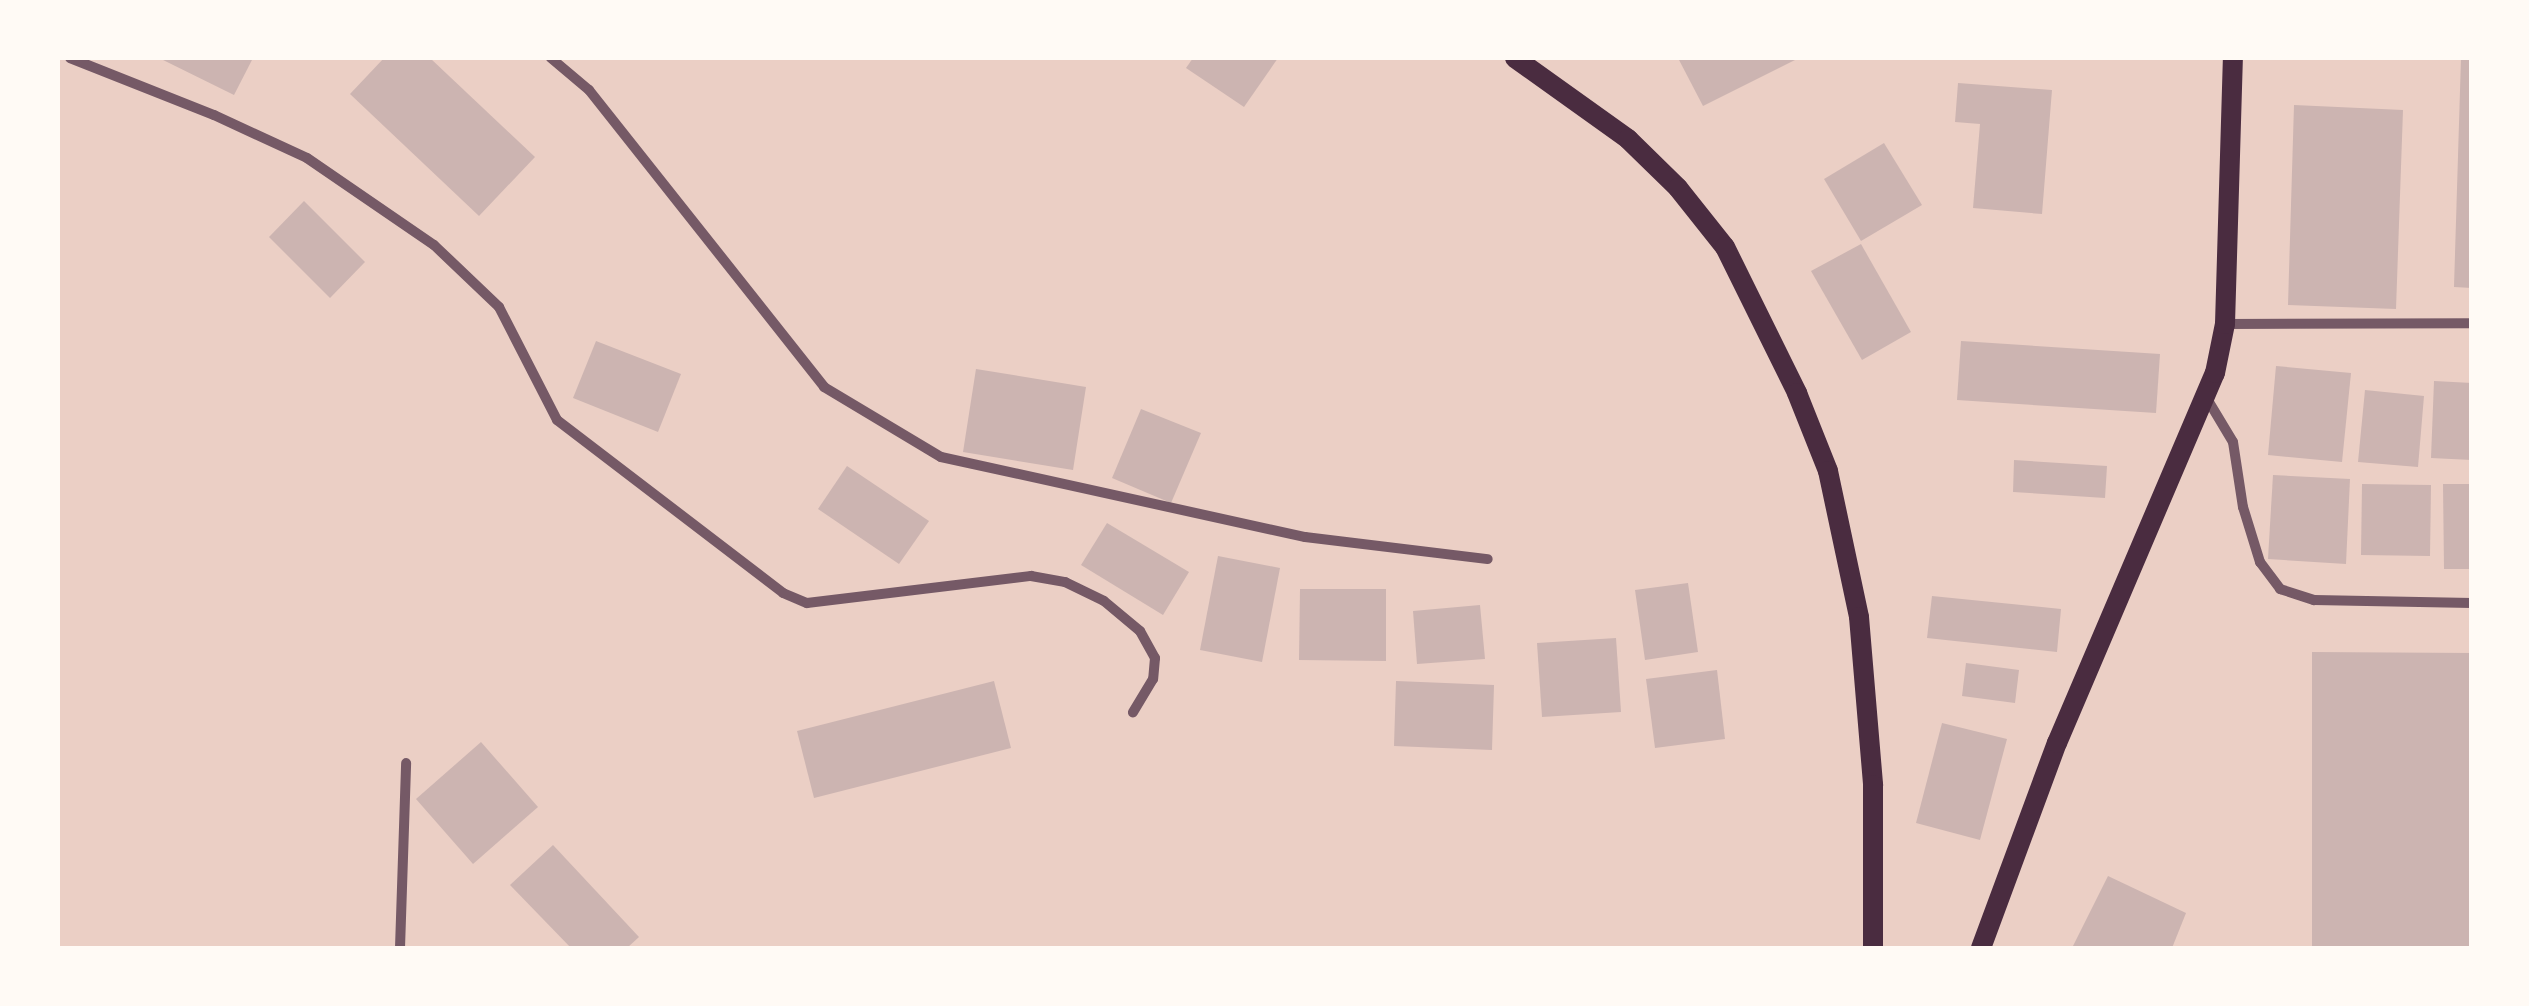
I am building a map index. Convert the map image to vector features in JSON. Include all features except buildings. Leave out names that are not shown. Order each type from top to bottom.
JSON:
[{"type":"main road","points":[[1515,58],[1628,138],[1678,188],[1725,247],[1804,408],[1828,471],[1859,618],[1873,786],[1874,948]]},
{"type":"main road","points":[[1981,948],[2057,743],[2215,373],[2224,324],[2233,58]]},
{"type":"street","points":[[70,58],[214,114],[307,158],[434,245],[499,308],[557,420],[783,593],[807,602],[1031,576],[1065,582],[1104,601],[1140,631],[1155,658],[1153,679],[1134,712]]},
{"type":"street","points":[[551,58],[589,90],[824,387],[941,458],[1305,537],[1488,559]]},
{"type":"street","points":[[2224,324],[2472,322]]},
{"type":"street","points":[[2206,396],[2233,442],[2243,506],[2260,562],[2280,589],[2314,600],[2472,604]]},
{"type":"street","points":[[400,948],[406,763]]},
{"type":"shaded area","points":[[58,58],[2471,58],[2471,948],[58,948]]}]
